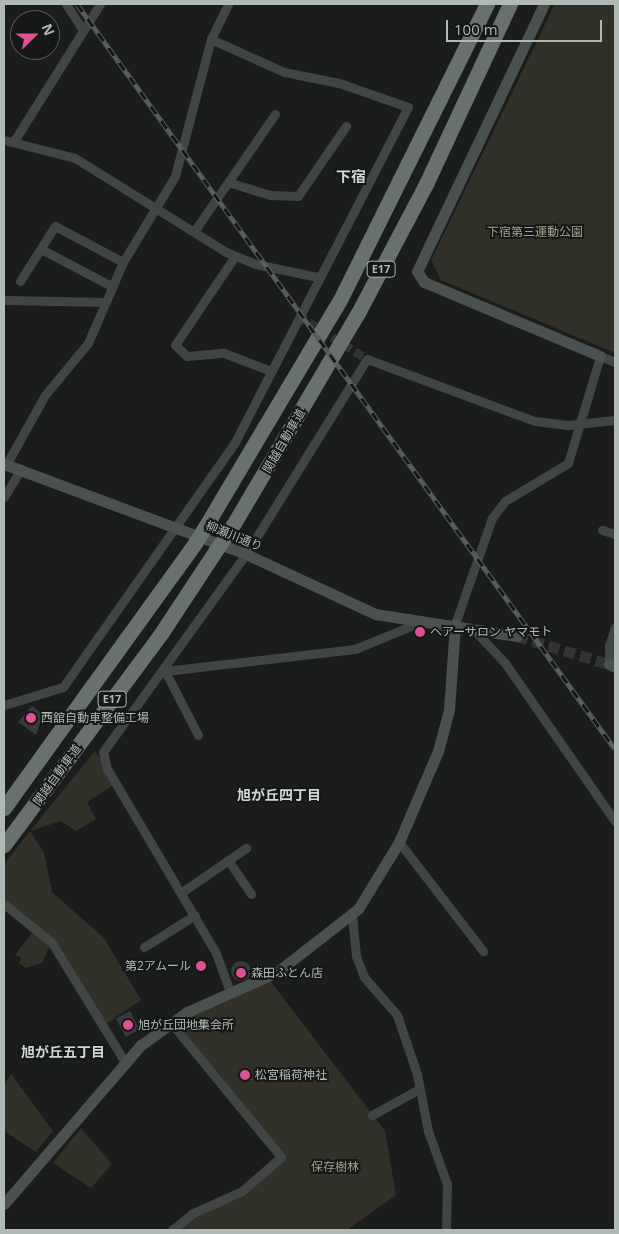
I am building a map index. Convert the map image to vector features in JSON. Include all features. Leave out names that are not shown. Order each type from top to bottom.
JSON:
[{"type":"highway","name":"関越自動車道","points":[[4,808],[212,517],[340,300],[487,4]]},
{"type":"highway","name":"関越自動車道","points":[[4,845],[162,632],[233,525],[358,313],[426,184],[510,4]]},
{"type":"street","points":[[66,4],[82,29]]},
{"type":"street","points":[[14,142],[82,29],[100,4]]},
{"type":"street","points":[[5,464],[45,395],[88,343],[124,262],[175,176],[211,39],[228,4]]},
{"type":"street","points":[[544,4],[417,271],[424,282],[615,362]]},
{"type":"street","points":[[4,705],[62,687],[235,442],[318,277],[408,107],[339,82],[284,72],[211,39]]},
{"type":"street","points":[[195,230],[231,183],[238,163],[275,114]]},
{"type":"street","points":[[231,183],[270,195],[298,196],[346,126]]},
{"type":"street","points":[[4,140],[75,158],[157,205],[235,256],[318,277]]},
{"type":"street","points":[[20,282],[55,226],[124,262]]},
{"type":"street","points":[[41,249],[113,286]]},
{"type":"street","points":[[235,256],[174,345],[187,356],[224,353],[271,371]]},
{"type":"street","points":[[4,300],[106,302]]},
{"type":"street","points":[[4,1204],[125,1062],[171,1023],[230,992],[277,972],[352,915],[399,842],[445,732],[455,624],[492,518],[505,501],[568,463],[583,422],[600,356]]},
{"type":"street","points":[[230,992],[216,954],[182,892],[107,769],[103,752],[165,671],[246,554],[366,359],[535,421],[583,422],[615,420]]},
{"type":"street","name":"柳瀬川通り","points":[[5,464],[246,554],[375,614],[455,624],[517,636]]},
{"type":"street","points":[[4,497],[21,470]]},
{"type":"street","points":[[602,530],[615,534]]},
{"type":"street","points":[[165,671],[355,649],[423,620]]},
{"type":"street","points":[[612,666],[608,646],[615,627]]},
{"type":"street","points":[[473,629],[505,663],[615,822]]},
{"type":"street","points":[[165,671],[198,735]]},
{"type":"street","points":[[399,842],[483,951]]},
{"type":"street","points":[[182,892],[246,848]]},
{"type":"street","points":[[228,860],[251,894]]},
{"type":"street","points":[[4,904],[52,944],[125,1062]]},
{"type":"street","points":[[144,947],[195,915]]},
{"type":"street","points":[[352,915],[356,956],[364,976],[398,1015],[447,1184],[446,1230]]},
{"type":"street","points":[[171,1023],[281,1157],[242,1191],[193,1213],[172,1230]]},
{"type":"street","points":[[372,1115],[418,1089]]},
{"type":"green space","name":"下宿第三運動公園","points":[[555,4],[615,4],[615,353],[441,280],[431,260]]},
{"type":"green space","points":[[95,751],[117,783],[87,802],[96,819],[76,831],[61,821],[30,831]]},
{"type":"green space","points":[[30,831],[44,852],[52,892],[104,938],[141,1000],[103,1026],[51,944],[42,963],[26,968],[19,963],[21,958],[15,955],[36,928],[4,904],[4,864]]},
{"type":"green space","name":"保存樹林","points":[[268,978],[385,1131],[396,1195],[347,1230],[172,1230],[193,1213],[242,1191],[281,1157],[171,1023]]},
{"type":"green space","points":[[11,1074],[53,1131],[36,1152],[4,1131],[4,1086]]},
{"type":"green space","points":[[81,1128],[112,1164],[91,1188],[53,1163]]},
{"type":"building","name":"西舘自動車整備工場","points":[[32,706],[43,714],[36,735],[18,722]]},
{"type":"building","name":"森田ふとん店","points":[[241,961],[248,964],[251,971],[248,978],[241,981],[234,978],[231,971],[234,964]]},
{"type":"building","name":"旭が丘団地集会所","points":[[130,1011],[140,1030],[126,1037],[116,1019]]},
{"type":"tunnel","points":[[298,315],[367,359]]},
{"type":"tunnel","points":[[517,636],[609,664]]},
{"type":"railway","points":[[77,4],[615,749]]},
{"type":"place","name":"ヘアーサロン ヤマモト","points":[[420,632]]},
{"type":"place","name":"西舘自動車整備工場","points":[[31,718]]},
{"type":"place","name":"第2アムール","points":[[201,966]]},
{"type":"place","name":"森田ふとん店","points":[[241,973]]},
{"type":"place","name":"旭が丘団地集会所","points":[[128,1025]]},
{"type":"place","name":"松宮稲荷神社","points":[[245,1075]]},
{"type":"district","name":"下宿","points":[[351,177]]},
{"type":"district","name":"旭が丘四丁目","points":[[279,795]]},
{"type":"district","name":"旭が丘五丁目","points":[[63,1052]]}]
